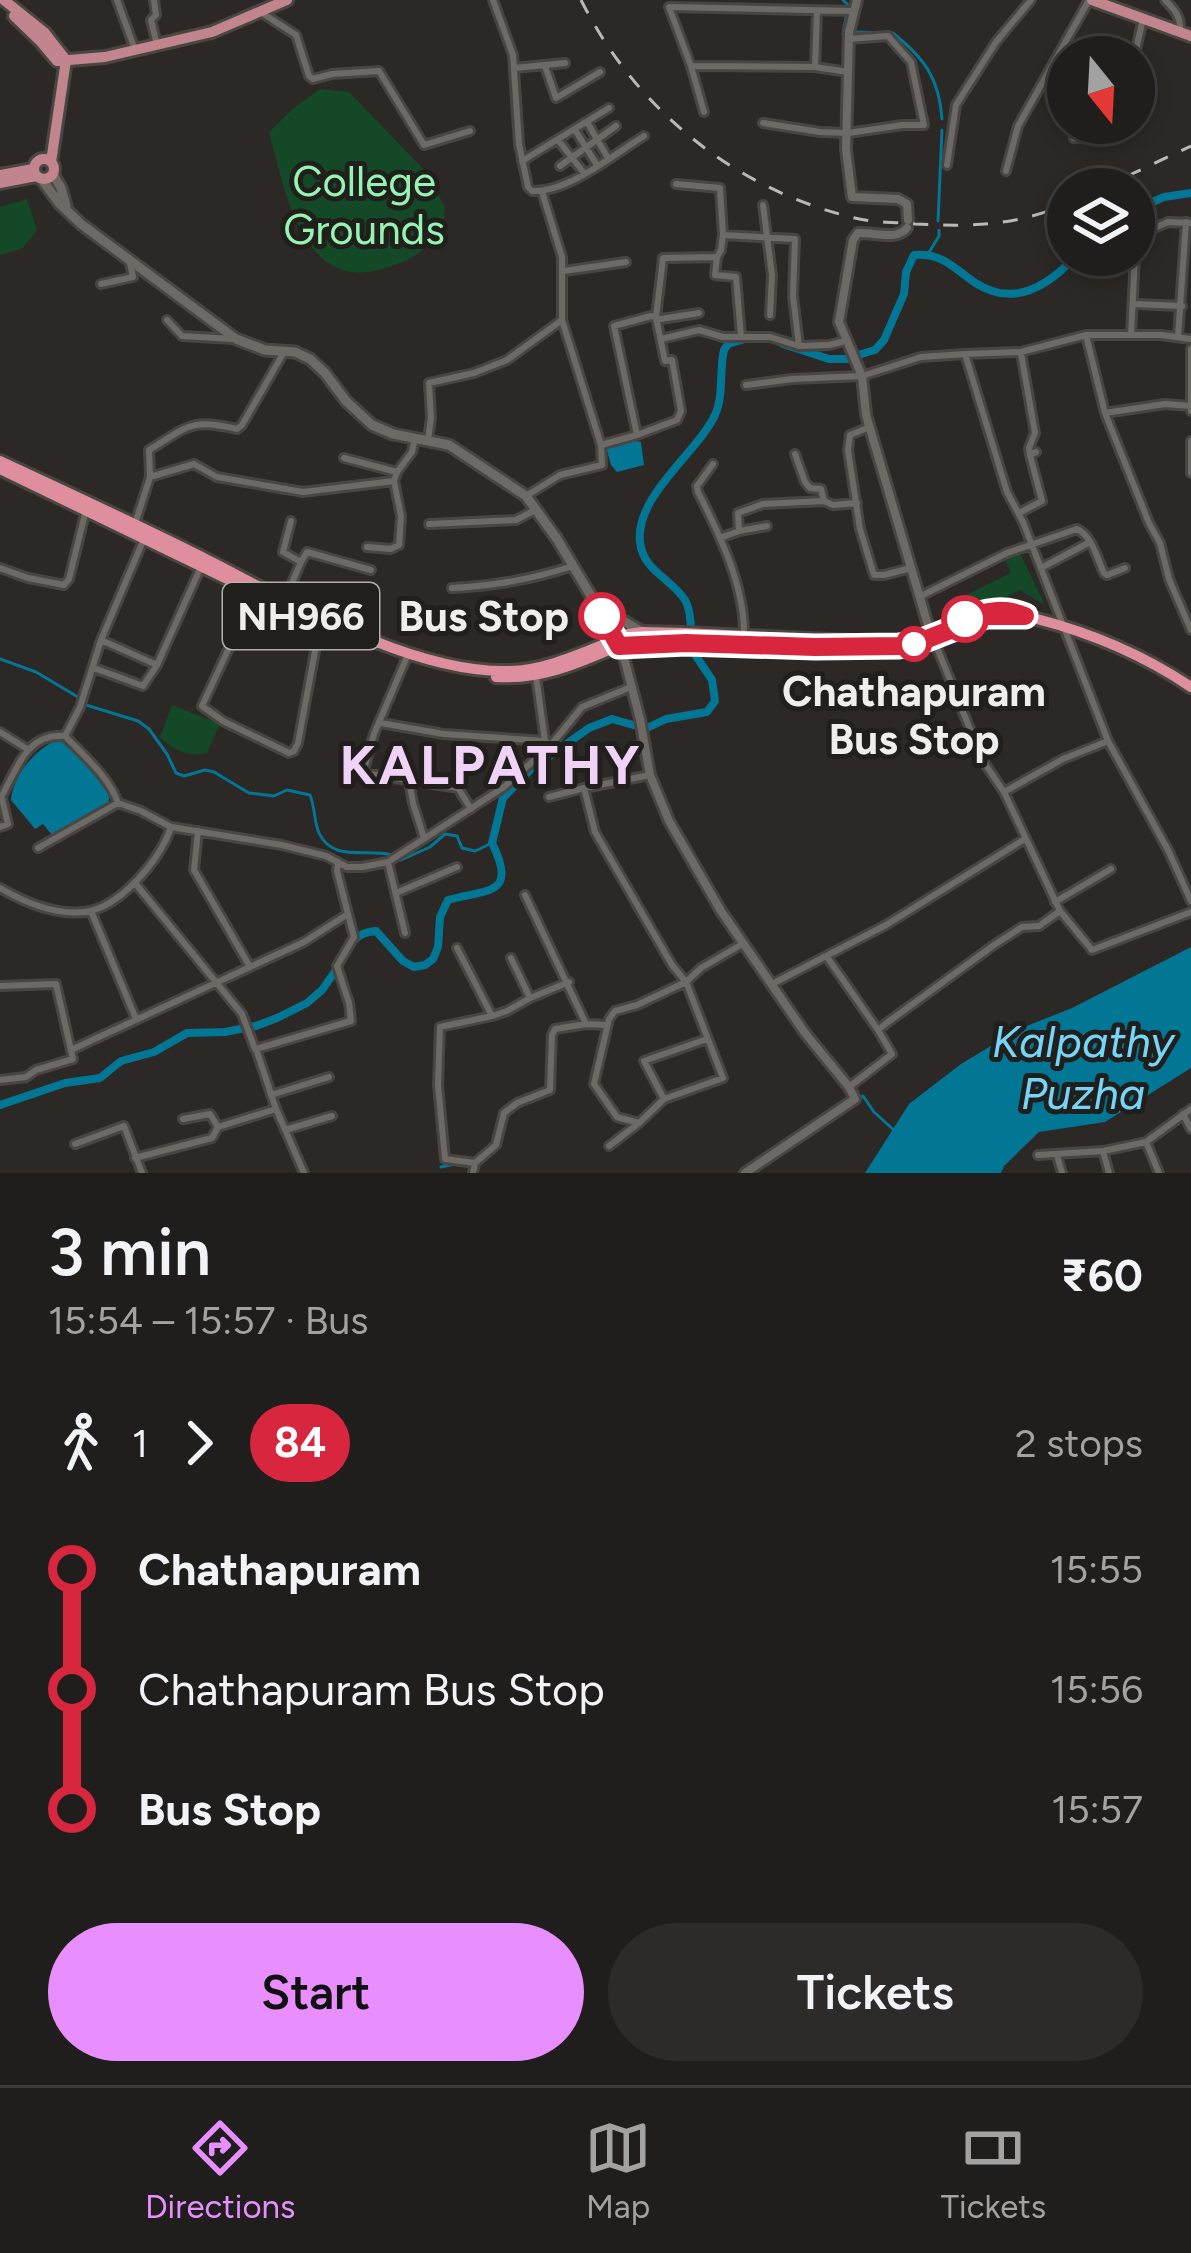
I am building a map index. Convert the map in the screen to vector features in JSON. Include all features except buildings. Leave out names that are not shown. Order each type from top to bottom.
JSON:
[{"type":"highway","name":"NH966","points":[[0,465],[324,628],[406,658],[478,675],[513,679],[571,667],[642,632],[893,644],[931,636]]},
{"type":"highway","name":"NH966","points":[[0,465],[136,524],[350,632],[482,669],[535,668],[620,642],[899,646],[985,611],[1020,613],[1062,625],[1121,648],[1191,687]]},
{"type":"main road","points":[[62,60],[105,57],[212,32],[287,0]]},
{"type":"main road","points":[[1090,0],[1186,34]]},
{"type":"main road","points":[[2,2],[45,33],[62,60],[43,170],[68,212],[236,340],[310,358],[372,425],[449,445],[526,496],[620,642]]},
{"type":"main road","points":[[0,179],[43,170]]},
{"type":"main road","points":[[590,596],[642,632]]},
{"type":"street","points":[[117,0],[135,50]]},
{"type":"street","points":[[154,0],[156,15],[151,20],[157,45]]},
{"type":"street","points":[[493,0],[515,68],[522,161],[532,191],[573,181],[644,136]]},
{"type":"street","points":[[947,165],[956,105],[996,41],[1031,0]]},
{"type":"street","points":[[1006,171],[1018,127],[1090,0]]},
{"type":"street","points":[[1165,0],[1186,34]]},
{"type":"street","points":[[704,112],[668,3],[817,12],[856,5],[848,39],[846,149],[852,197],[898,199],[907,204],[908,224],[903,233],[895,235],[858,233],[839,322],[862,376],[866,416],[931,636],[982,761],[1004,792],[1060,911],[1092,950],[1191,912]]},
{"type":"street","points":[[261,11],[296,35],[313,79],[379,71],[424,145],[470,131]]},
{"type":"street","points":[[815,68],[817,12]]},
{"type":"street","points":[[1139,36],[1143,19]]},
{"type":"street","points":[[763,123],[820,133],[924,125],[911,62],[888,36],[848,39]]},
{"type":"street","points":[[515,68],[565,63]]},
{"type":"street","points":[[545,66],[556,98],[600,72]]},
{"type":"street","points":[[691,66],[848,72]]},
{"type":"street","points":[[522,161],[609,108]]},
{"type":"street","points":[[587,122],[608,158]]},
{"type":"street","points":[[560,166],[616,126]]},
{"type":"street","points":[[575,130],[597,165]]},
{"type":"street","points":[[558,140],[584,173]]},
{"type":"street","points":[[676,184],[720,188],[723,236],[716,274],[736,277],[741,336]]},
{"type":"street","points":[[526,496],[560,475],[602,465],[601,445],[562,320],[564,272],[542,192]]},
{"type":"street","points":[[763,206],[772,275],[770,315]]},
{"type":"street","points":[[1155,228],[1188,222],[1178,337]]},
{"type":"street","points":[[723,236],[795,239],[799,346]]},
{"type":"street","points":[[601,445],[669,424],[680,416],[672,360],[664,361],[656,317],[663,258],[717,257]]},
{"type":"street","points":[[101,284],[133,277],[130,259]]},
{"type":"street","points":[[564,272],[626,262]]},
{"type":"street","points":[[1131,335],[1135,276]]},
{"type":"street","points":[[1135,304],[1182,306]]},
{"type":"street","points":[[637,435],[614,326],[650,316],[699,313]]},
{"type":"street","points":[[167,320],[182,336],[236,340]]},
{"type":"street","points":[[367,547],[399,545],[396,476],[431,418],[429,382],[507,360],[562,320]]},
{"type":"street","points":[[660,339],[699,330],[724,337],[770,337],[799,346],[845,341]]},
{"type":"street","points":[[1086,335],[1105,413],[1191,630]]},
{"type":"street","points":[[746,385],[862,376],[921,358],[1021,352],[1086,335],[1191,339]]},
{"type":"street","points":[[1105,413],[1165,404],[1191,408],[1191,349]]},
{"type":"street","points":[[136,524],[150,477],[149,450],[202,422],[237,429],[284,352]]},
{"type":"street","points":[[1019,512],[1042,501],[1029,448],[1035,433],[1021,352]]},
{"type":"street","points":[[965,354],[1007,492],[1019,512],[1108,741],[1191,901]]},
{"type":"street","points":[[870,427],[850,436],[848,450],[866,555],[874,575],[911,568]]},
{"type":"street","points":[[1191,441],[1191,473]]},
{"type":"street","points":[[795,454],[806,482],[820,489],[824,501]]},
{"type":"street","points":[[344,458],[396,476]]},
{"type":"street","points":[[150,477],[194,464],[217,477],[303,492],[396,476]]},
{"type":"street","points":[[713,464],[697,486],[744,607],[744,637]]},
{"type":"street","points":[[739,531],[738,513],[749,507],[856,503]]},
{"type":"street","points":[[429,524],[516,520],[537,509]]},
{"type":"street","points":[[0,568],[64,585],[86,510]]},
{"type":"street","points":[[291,521],[283,552],[301,562]]},
{"type":"street","points":[[720,538],[767,526]]},
{"type":"street","points":[[921,596],[1031,544],[1077,530],[1090,542],[1106,575],[1125,568]]},
{"type":"street","points":[[65,736],[145,537]]},
{"type":"street","points":[[1041,568],[1090,542]]},
{"type":"street","points":[[285,599],[307,552],[371,570]]},
{"type":"street","points":[[94,668],[142,686],[158,665],[202,566]]},
{"type":"street","points":[[452,588],[494,586],[573,566]]},
{"type":"street","points":[[255,592],[202,706],[223,722],[295,752],[316,646],[324,628]]},
{"type":"street","points":[[101,640],[158,665]]},
{"type":"street","points":[[620,642],[650,775],[669,821],[722,911],[855,1100],[745,1173]]},
{"type":"street","points":[[406,658],[363,773],[458,788],[471,809]]},
{"type":"street","points":[[536,676],[548,743]]},
{"type":"street","points":[[38,848],[118,803],[171,827],[282,845],[347,866],[388,862],[504,788],[582,707],[631,688]]},
{"type":"street","points":[[381,723],[548,743]]},
{"type":"street","points":[[0,732],[27,749]]},
{"type":"street","points":[[0,827],[8,824],[1,799],[8,779],[27,749],[52,735],[65,736],[99,773],[118,803]]},
{"type":"street","points":[[1004,792],[1108,741]]},
{"type":"street","points":[[549,796],[650,775]]},
{"type":"street","points":[[410,781],[424,838]]},
{"type":"street","points":[[584,788],[596,832],[686,982],[723,1078],[664,1099],[609,1146]]},
{"type":"street","points":[[0,888],[62,912],[91,911],[135,883],[166,843],[171,827]]},
{"type":"street","points":[[198,831],[194,870],[250,967]]},
{"type":"street","points":[[772,984],[886,925],[1025,839]]},
{"type":"street","points":[[256,1049],[351,1021],[338,969],[354,937],[338,862]]},
{"type":"street","points":[[388,862],[405,933]]},
{"type":"street","points":[[396,893],[457,867]]},
{"type":"street","points":[[1055,902],[1111,869]]},
{"type":"street","points":[[135,883],[248,1024],[276,1109],[304,1173]]},
{"type":"street","points":[[525,895],[586,1024]]},
{"type":"street","points":[[91,911],[136,1019]]},
{"type":"street","points":[[878,1030],[994,945],[1022,927],[1039,926],[1060,911]]},
{"type":"street","points":[[70,1050],[304,942],[348,914]]},
{"type":"street","points":[[639,1123],[617,1117],[594,1084],[606,1025],[615,1011],[686,982],[744,943]]},
{"type":"street","points":[[457,948],[492,1016]]},
{"type":"street","points":[[827,957],[892,1054],[849,1088]]},
{"type":"street","points":[[511,958],[530,998]]},
{"type":"street","points":[[476,1162],[445,1159],[438,1085],[440,1027],[508,1011],[568,982]]},
{"type":"street","points":[[0,986],[56,984],[73,1059],[26,1077],[0,1080]]},
{"type":"street","points":[[473,1173],[476,1162],[496,1145],[504,1113],[550,1090],[555,1029],[606,1025]]},
{"type":"street","points":[[664,1099],[644,1061],[707,1039]]},
{"type":"street","points":[[271,1095],[329,1077]]},
{"type":"street","points":[[135,1158],[212,1138],[218,1127],[276,1109]]},
{"type":"street","points":[[1038,1155],[1103,1151],[1146,1142],[1191,1109]]},
{"type":"street","points":[[183,1119],[210,1114],[218,1127]]},
{"type":"street","points":[[1183,1114],[1191,1129]]},
{"type":"street","points":[[285,1130],[332,1116]]},
{"type":"street","points":[[74,1144],[124,1126],[142,1173]]},
{"type":"street","points":[[1146,1142],[1159,1173]]},
{"type":"street","points":[[1103,1151],[1109,1173]]},
{"type":"street","points":[[1057,1155],[1062,1173]]},
{"type":"green space","name":"College Grounds","points":[[320,89],[349,92],[428,174],[445,208],[442,232],[406,260],[378,270],[352,272],[331,264],[300,229],[269,132]]},
{"type":"green space","points":[[27,199],[37,230],[23,248],[0,255],[0,207]]},
{"type":"green space","points":[[1019,551],[1045,605],[1020,590],[960,619],[952,602],[1011,573],[1005,558]]},
{"type":"green space","points":[[172,705],[220,724],[207,753],[181,751],[160,737]]},
{"type":"water","points":[[641,442],[644,465],[617,472],[606,447]]},
{"type":"water","points":[[59,739],[110,795],[102,809],[52,835],[43,824],[35,829],[11,800],[27,764]]},
{"type":"water","name":"Kalpathy Puzha","points":[[1191,947],[1191,1068],[1105,1122],[1039,1132],[1001,1173],[865,1173],[909,1104],[961,1064],[1019,1029],[1072,1008]]},
{"type":"waterway","points":[[843,0],[848,5]]},
{"type":"waterway","points":[[843,34],[846,17]]},
{"type":"waterway","points":[[854,32],[893,33],[914,52],[934,81],[942,119]]},
{"type":"waterway","points":[[938,221],[942,130]]},
{"type":"waterway","points":[[1155,201],[1191,193]]},
{"type":"waterway","points":[[928,254],[939,230]]},
{"type":"waterway","points":[[858,355],[875,350],[884,340],[914,255],[938,258],[981,286],[1004,294],[1028,291],[1054,276]]},
{"type":"waterway","points":[[691,627],[685,600],[642,552],[641,525],[657,492],[715,415],[724,350],[745,339]]},
{"type":"waterway","points":[[783,344],[829,359],[847,359]]},
{"type":"waterway","points":[[647,728],[666,719],[707,712],[715,701],[712,680],[692,650]]},
{"type":"waterway","points":[[0,659],[36,672],[78,697]]},
{"type":"waterway","points":[[86,705],[149,729],[176,773],[214,772],[249,793],[274,796],[287,790],[310,795],[319,833],[333,848],[391,855]]},
{"type":"waterway","points":[[351,945],[376,931],[414,967],[433,959],[448,900],[494,888],[500,882],[502,873],[492,843],[503,798],[531,769],[589,728],[612,719],[637,726]]},
{"type":"waterway","points":[[401,860],[445,834],[457,836],[462,848],[475,851],[492,843]]},
{"type":"waterway","points":[[0,1105],[65,1083],[100,1078],[121,1061],[154,1052],[187,1033],[225,1032],[277,1018],[307,1003],[341,963]]},
{"type":"waterway","points":[[857,1101],[863,1096],[896,1132]]},
{"type":"waterway","points":[[441,1167],[455,1164]]},
{"type":"railway","points":[[581,0],[603,39],[659,108],[692,138],[767,186],[808,204],[867,220],[956,225],[1011,221],[1047,211]]},
{"type":"railway","points":[[1144,168],[1191,146]]},
{"type":"bus line","name":"84","points":[[602,616],[619,646],[815,647],[904,646],[986,616],[1025,616],[992,610],[965,619]]},
{"type":"place","name":"Bus Stop","points":[[602,616]]},
{"type":"place","name":"Chathapuram Bus Stop","points":[[914,644]]},
{"type":"district","name":"KALPATHY","points":[[491,765]]}]
